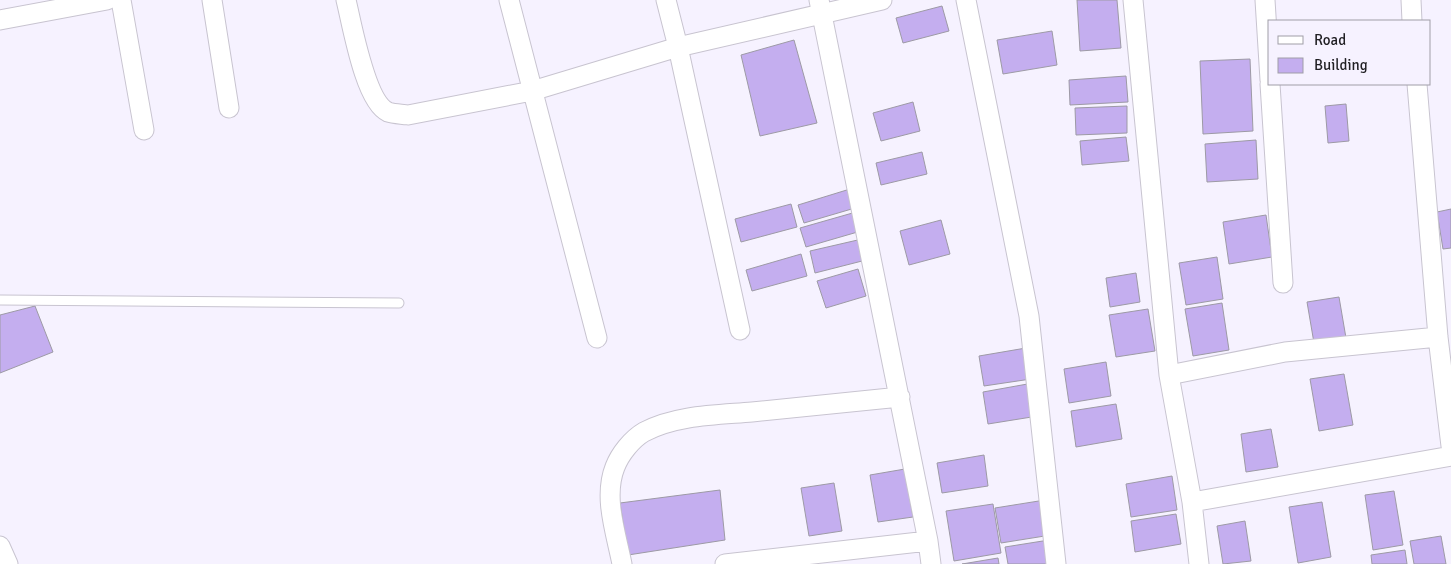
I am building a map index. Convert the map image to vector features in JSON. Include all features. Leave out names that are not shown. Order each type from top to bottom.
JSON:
[{"type":"street","points":[[0,20],[107,0]]},
{"type":"street","points":[[121,0],[144,130]]},
{"type":"street","points":[[212,0],[229,108]]},
{"type":"street","points":[[346,0],[365,76],[376,101],[387,112],[408,115],[532,91],[678,47],[821,7],[882,0]]},
{"type":"street","points":[[509,0],[597,338]]},
{"type":"street","points":[[666,0],[740,330]]},
{"type":"street","points":[[966,0],[1029,316],[1056,564]]},
{"type":"street","points":[[1133,0],[1170,375],[1192,502],[1199,564]]},
{"type":"street","points":[[1265,0],[1268,49]]},
{"type":"street","points":[[1411,0],[1412,20]]},
{"type":"street","points":[[821,7],[900,398],[931,564]]},
{"type":"street","points":[[1270,85],[1283,284]]},
{"type":"street","points":[[1418,85],[1438,337],[1451,446]]},
{"type":"street","points":[[1170,375],[1285,352],[1438,337]]},
{"type":"street","points":[[622,564],[610,502],[611,484],[615,467],[622,454],[644,432],[680,420],[900,398]]},
{"type":"street","points":[[1192,502],[1451,456]]},
{"type":"street","points":[[725,564],[928,541]]},
{"type":"street","points":[[0,546],[8,564]]},
{"type":"lane","points":[[0,300],[399,304]]},
{"type":"building","points":[[1077,0],[1117,0],[1121,48],[1080,51]]},
{"type":"building","points":[[942,6],[949,31],[903,43],[896,18]]},
{"type":"building","points":[[1052,31],[1057,65],[1003,74],[997,40]]},
{"type":"building","points":[[794,40],[817,123],[760,136],[741,55]]},
{"type":"building","points":[[1250,59],[1253,131],[1203,134],[1200,61]]},
{"type":"building","points":[[1126,76],[1128,102],[1070,105],[1069,80]]},
{"type":"building","points":[[913,102],[920,131],[881,141],[873,113]]},
{"type":"building","points":[[1346,104],[1349,141],[1328,143],[1325,106]]},
{"type":"building","points":[[1127,106],[1127,133],[1076,135],[1075,108]]},
{"type":"building","points":[[1126,137],[1129,161],[1082,165],[1080,141]]},
{"type":"building","points":[[1256,140],[1258,179],[1207,182],[1205,144]]},
{"type":"building","points":[[922,152],[927,174],[881,185],[876,163]]},
{"type":"building","points":[[850,189],[855,208],[804,223],[798,205]]},
{"type":"building","points":[[791,204],[797,227],[741,242],[735,219]]},
{"type":"building","points":[[1451,209],[1451,248],[1443,249],[1437,212]]},
{"type":"building","points":[[856,212],[861,231],[806,247],[800,228]]},
{"type":"building","points":[[1266,215],[1272,257],[1229,264],[1223,222]]},
{"type":"building","points":[[941,220],[950,254],[909,265],[900,231]]},
{"type":"building","points":[[862,239],[866,260],[815,273],[810,251]]},
{"type":"building","points":[[801,254],[807,276],[752,291],[746,270]]},
{"type":"building","points":[[1217,257],[1223,299],[1186,305],[1179,263]]},
{"type":"building","points":[[858,269],[866,296],[826,308],[817,281]]},
{"type":"building","points":[[1136,273],[1140,302],[1110,307],[1106,278]]},
{"type":"building","points":[[1339,297],[1346,338],[1314,343],[1307,302]]},
{"type":"building","points":[[1222,303],[1229,350],[1193,356],[1185,309]]},
{"type":"building","points":[[35,306],[53,352],[0,373],[0,315]]},
{"type":"building","points":[[1148,309],[1155,351],[1116,357],[1109,315]]},
{"type":"building","points":[[1026,348],[1031,379],[984,386],[979,356]]},
{"type":"building","points":[[1106,362],[1111,396],[1069,403],[1064,369]]},
{"type":"building","points":[[1344,374],[1353,425],[1319,431],[1310,379]]},
{"type":"building","points":[[1033,383],[1038,416],[988,424],[983,392]]},
{"type":"building","points":[[1116,404],[1122,439],[1076,447],[1071,411]]},
{"type":"building","points":[[1271,429],[1278,467],[1246,472],[1241,434]]},
{"type":"building","points":[[984,455],[988,486],[942,493],[937,463]]},
{"type":"building","points":[[905,469],[913,517],[878,522],[870,475]]},
{"type":"building","points":[[1172,476],[1177,510],[1131,517],[1126,484]]},
{"type":"building","points":[[834,483],[842,531],[809,536],[801,488]]},
{"type":"building","points":[[720,490],[725,540],[628,555],[620,503]]},
{"type":"building","points":[[1394,491],[1403,545],[1373,550],[1365,495]]},
{"type":"building","points":[[1045,500],[1051,535],[1001,543],[995,508]]},
{"type":"building","points":[[1322,502],[1331,557],[1298,563],[1289,507]]},
{"type":"building","points":[[993,504],[1001,553],[954,561],[946,511]]},
{"type":"building","points":[[1176,514],[1181,544],[1135,552],[1131,521]]},
{"type":"building","points":[[1245,521],[1251,561],[1223,564],[1217,526]]},
{"type":"building","points":[[1441,536],[1446,564],[1414,564],[1410,541]]},
{"type":"building","points":[[1049,540],[1052,564],[1008,564],[1005,547]]},
{"type":"building","points":[[1405,550],[1407,564],[1372,564],[1371,555]]},
{"type":"building","points":[[998,558],[999,564],[962,564]]}]
